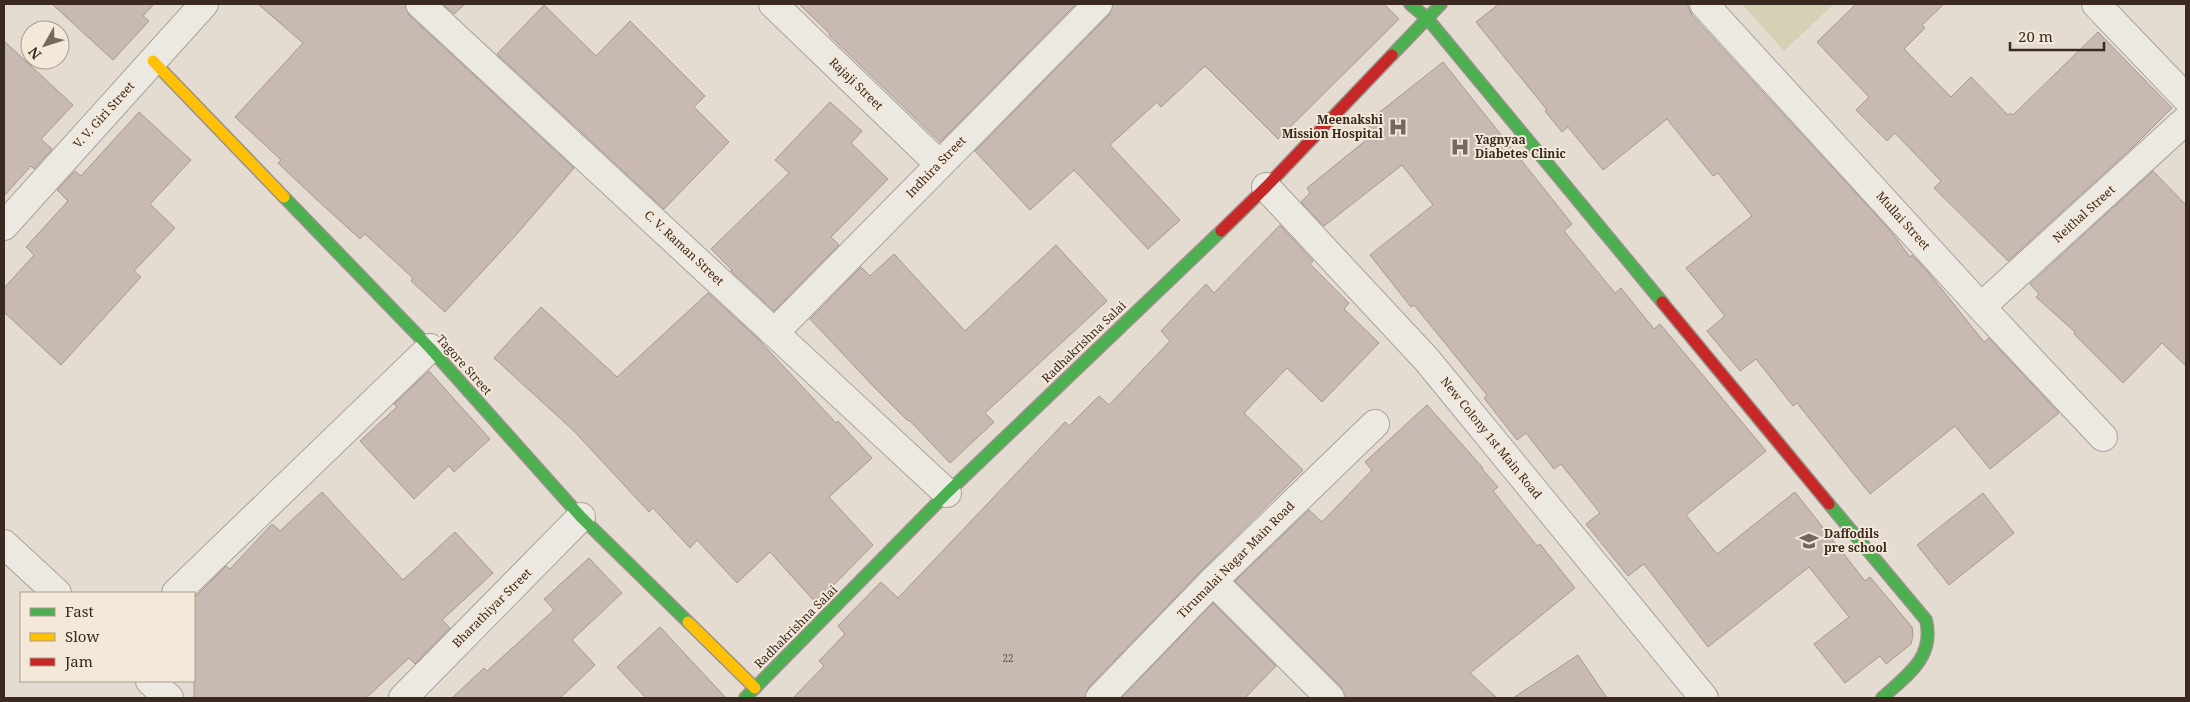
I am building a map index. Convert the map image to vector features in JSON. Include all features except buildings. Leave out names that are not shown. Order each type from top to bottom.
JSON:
[{"type":"street","name":"V. V. Giri Street","points":[[4,226],[204,4]]},
{"type":"street","name":"C. V. Raman Street","points":[[420,4],[775,332],[946,494]]},
{"type":"street","name":"Rajaji Street","points":[[773,4],[939,164]]},
{"type":"street","name":"Indhira Street","points":[[775,332],[1098,4]]},
{"type":"street","points":[[1410,4],[1427,18],[1926,620],[1929,636],[1925,650],[1918,663],[1882,698]]},
{"type":"street","name":"Radhakrishna Salai","points":[[752,694],[946,494],[1266,187],[1441,4]]},
{"type":"street","name":"Mullai Street","points":[[1704,4],[1981,307],[2103,437]]},
{"type":"street","points":[[2096,4],[2186,98]]},
{"type":"street","name":"Tagore Street","points":[[153,61],[430,348],[581,517],[752,694]]},
{"type":"street","name":"Neithal Street","points":[[1981,307],[2186,120]]},
{"type":"street","name":"New Colony 1st Main Road","points":[[1266,187],[1427,360],[1704,698]]},
{"type":"street","points":[[177,592],[430,348]]},
{"type":"street","name":"Tirumalai Nagar Main Road","points":[[1100,698],[1213,581],[1375,424]]},
{"type":"street","name":"Bharathiyar Street","points":[[403,698],[581,517]]},
{"type":"street","points":[[4,544],[56,592]]},
{"type":"street","points":[[1213,581],[1330,698]]},
{"type":"street","points":[[151,682],[169,698]]},
{"type":"shaded area","points":[[1742,4],[1834,4],[1784,51]]},
{"type":"traffic: fast","points":[[1410,4],[1427,18],[1662,302]]},
{"type":"traffic: fast","points":[[1392,55],[1441,4]]},
{"type":"traffic: fast","points":[[284,197],[430,348],[581,517],[688,622]]},
{"type":"traffic: fast","points":[[745,698],[947,493],[1221,231]]},
{"type":"traffic: fast","points":[[1829,504],[1926,620],[1928,633],[1923,655],[1917,665],[1882,698]]},
{"type":"traffic: slow","points":[[153,61],[284,197]]},
{"type":"traffic: slow","points":[[688,622],[755,688]]},
{"type":"traffic: jam","points":[[1221,231],[1266,187],[1392,55]]},
{"type":"traffic: jam","points":[[1662,302],[1829,504]]},
{"type":"place","name":"Meenakshi Mission Hospital","points":[[1398,127]]},
{"type":"place","name":"Yagnyaa Diabetes Clinic","points":[[1460,147]]},
{"type":"place","name":"Daffodils pre school","points":[[1809,541]]}]
